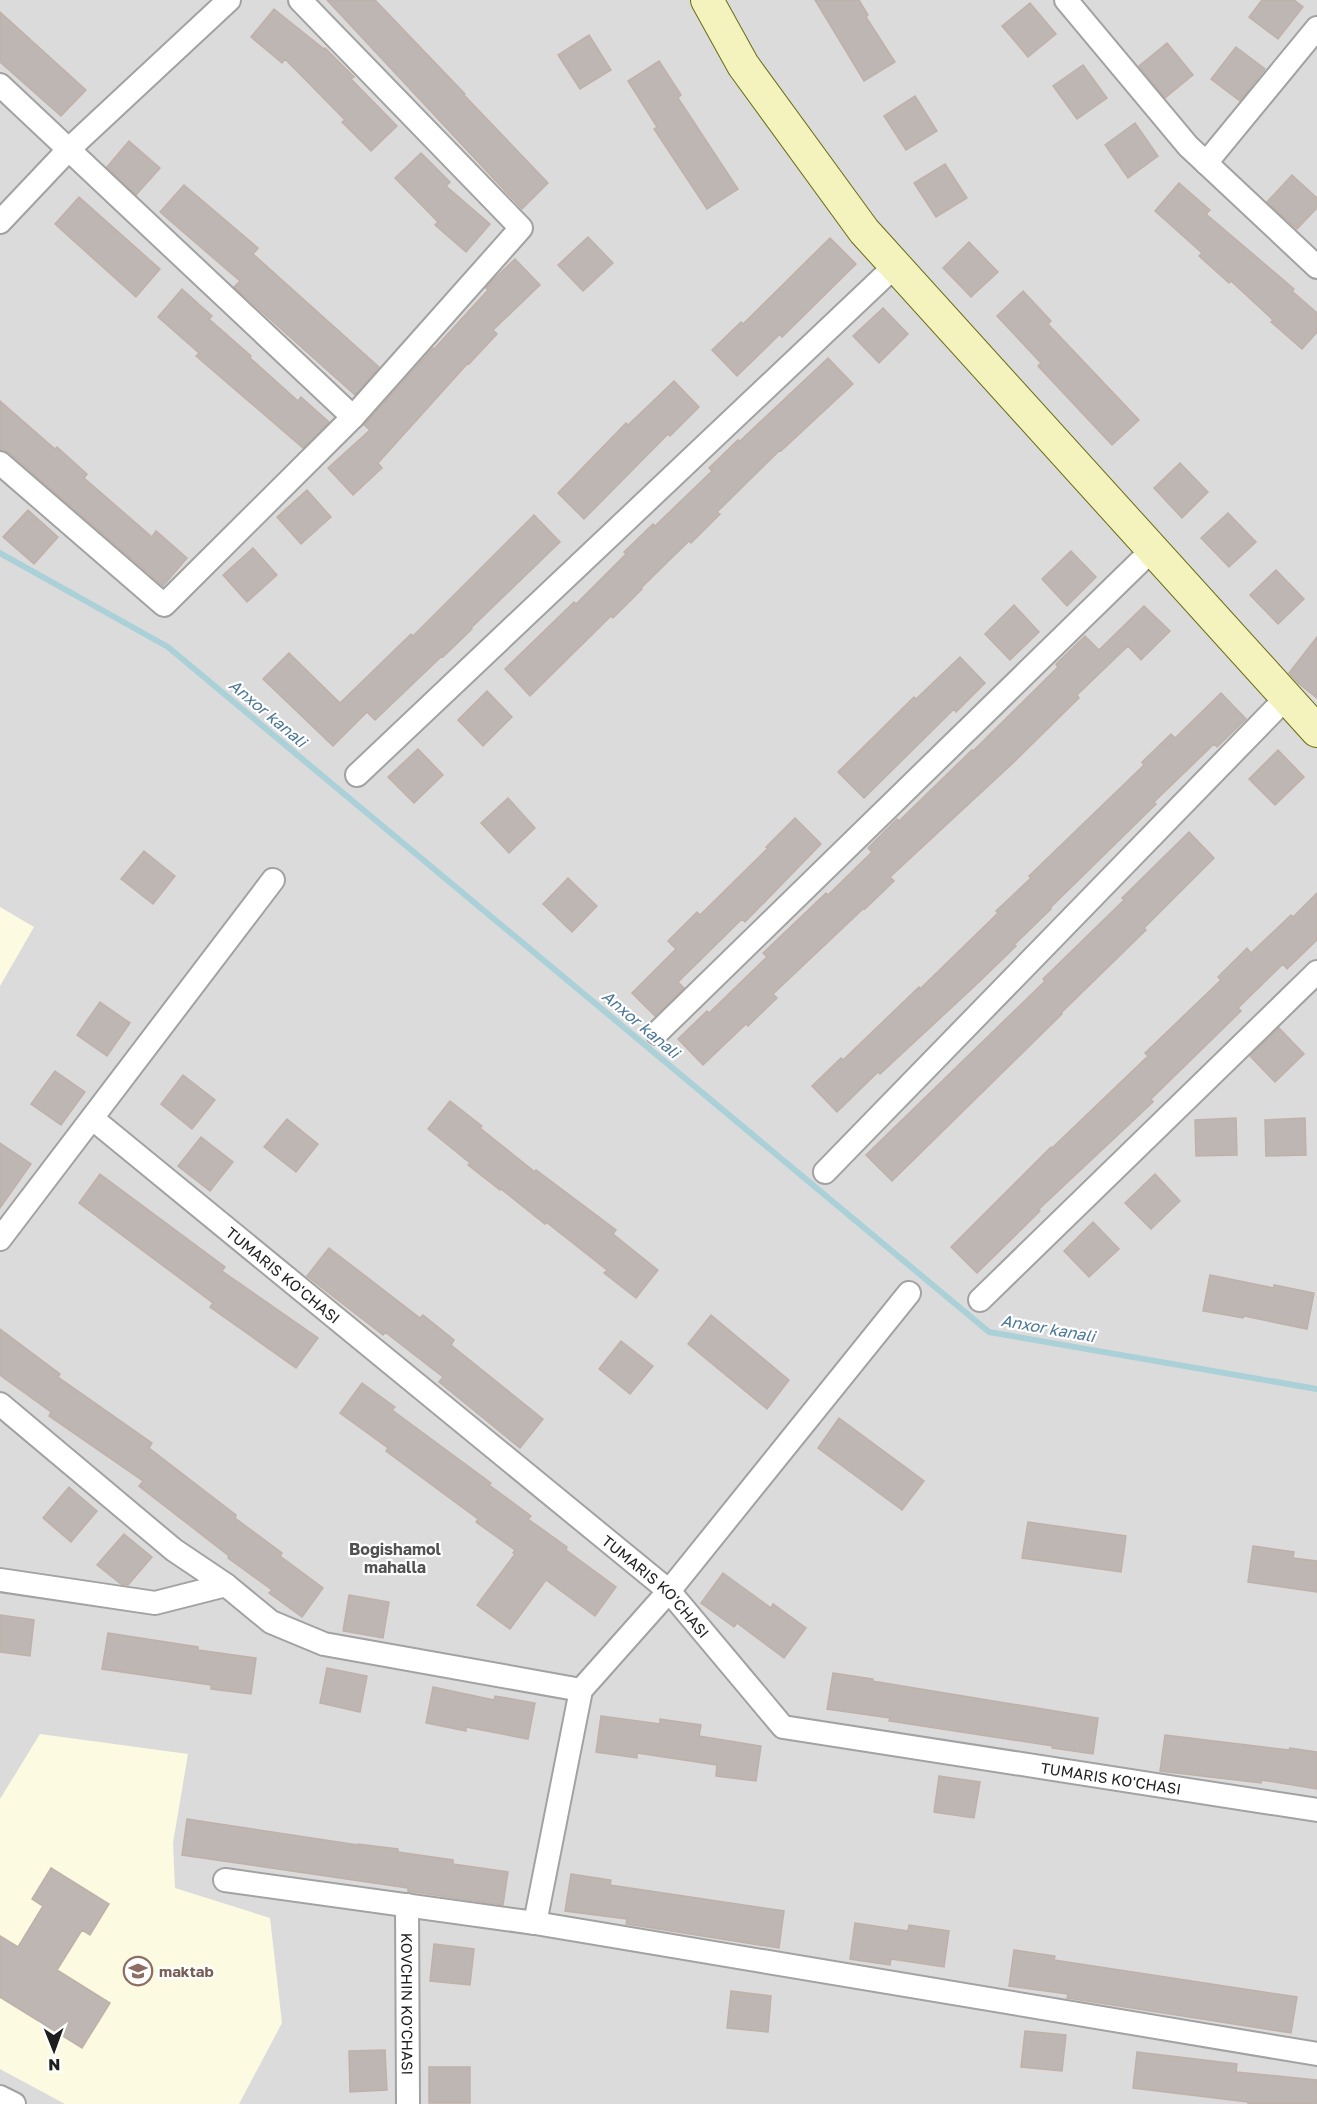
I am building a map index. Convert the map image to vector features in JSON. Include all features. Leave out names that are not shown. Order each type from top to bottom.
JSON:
[{"type":"street","points":[[0,222],[69,149],[229,0]]},
{"type":"street","points":[[0,463],[164,605],[353,417],[520,228],[300,0]]},
{"type":"street","points":[[707,0],[743,66],[864,231],[1317,731]]},
{"type":"street","points":[[1066,0],[1188,146],[1317,267]]},
{"type":"street","points":[[1206,163],[1317,28]]},
{"type":"street","points":[[0,85],[353,417]]},
{"type":"street","points":[[357,775],[895,266]]},
{"type":"street","points":[[657,1033],[1152,550]]},
{"type":"street","points":[[825,1172],[1286,698]]},
{"type":"street","points":[[0,1239],[273,880]]},
{"type":"street","points":[[980,1300],[1317,972]]},
{"type":"street","name":"TUMARIS KO'CHASI","points":[[93,1119],[669,1592],[783,1727],[1317,1810]]},
{"type":"street","points":[[536,1923],[581,1690],[669,1592],[909,1293]]},
{"type":"street","points":[[0,1404],[174,1550],[226,1585],[271,1622],[324,1644],[581,1690]]},
{"type":"street","points":[[0,1580],[155,1603],[226,1585]]},
{"type":"street","points":[[225,1880],[536,1923],[1317,2054]]},
{"type":"street","name":"KOVCHIN KO'CHASI","points":[[407,1905],[408,2104]]},
{"type":"street","points":[[0,2097],[14,2104]]},
{"type":"shaded area","name":"Bogishamol mahalla","points":[[0,0],[1317,0],[1317,2104],[0,2104]]},
{"type":"shaded area","points":[[0,907],[34,927],[0,986]]},
{"type":"shaded area","name":"maktab","points":[[40,1734],[188,1754],[173,1843],[175,1888],[270,1918],[282,2023],[239,2104],[65,2104],[0,2069],[0,1799]]},
{"type":"building","points":[[327,0],[375,0],[548,183],[522,209]]},
{"type":"building","points":[[815,0],[859,0],[868,15],[866,17],[895,62],[864,81]]},
{"type":"building","points":[[1262,0],[1294,0],[1303,7],[1278,39],[1249,17]]},
{"type":"building","points":[[1030,3],[1056,34],[1028,57],[1002,26]]},
{"type":"building","points":[[274,9],[325,48],[354,77],[351,79],[397,126],[371,151],[342,122],[345,120],[285,59],[282,63],[251,37]]},
{"type":"building","points":[[0,12],[86,90],[61,116],[0,62]]},
{"type":"building","points":[[589,35],[611,70],[580,89],[558,55]]},
{"type":"building","points":[[1167,43],[1193,75],[1165,98],[1139,66]]},
{"type":"building","points":[[1236,47],[1265,69],[1240,101],[1211,79]]},
{"type":"building","points":[[659,61],[681,95],[678,98],[738,189],[707,209],[654,129],[657,127],[628,81]]},
{"type":"building","points":[[1083,65],[1107,98],[1077,119],[1053,86]]},
{"type":"building","points":[[915,96],[937,131],[906,150],[884,116]]},
{"type":"building","points":[[1135,123],[1158,156],[1128,178],[1105,145]]},
{"type":"building","points":[[129,141],[160,168],[136,195],[107,167]]},
{"type":"building","points":[[421,153],[450,182],[446,186],[490,224],[466,252],[435,225],[438,222],[395,178]]},
{"type":"building","points":[[945,164],[967,198],[936,217],[914,183]]},
{"type":"building","points":[[1292,175],[1317,198],[1317,208],[1297,229],[1267,202]]},
{"type":"building","points":[[1179,183],[1210,210],[1206,214],[1294,289],[1292,291],[1317,313],[1317,332],[1302,349],[1271,322],[1273,320],[1231,281],[1229,283],[1199,256],[1202,253],[1155,211]]},
{"type":"building","points":[[184,185],[258,248],[253,254],[379,367],[355,395],[234,287],[240,281],[160,212]]},
{"type":"building","points":[[79,197],[160,269],[136,297],[55,224]]},
{"type":"building","points":[[588,237],[613,263],[583,291],[558,265]]},
{"type":"building","points":[[830,238],[856,264],[782,337],[780,334],[737,376],[712,350],[741,322],[743,324]]},
{"type":"building","points":[[969,242],[998,272],[971,297],[943,268]]},
{"type":"building","points":[[515,259],[540,285],[493,330],[497,334],[378,463],[382,468],[353,495],[328,468],[370,430],[364,425],[488,290],[486,288],[493,280]]},
{"type":"building","points":[[182,289],[212,316],[209,319],[251,356],[250,358],[298,401],[301,397],[329,422],[303,448],[196,356],[199,353],[158,317]]},
{"type":"building","points":[[1023,291],[1051,321],[1048,324],[1139,420],[1112,445],[1038,366],[1041,363],[997,316]]},
{"type":"building","points":[[883,308],[908,334],[879,363],[853,336]]},
{"type":"building","points":[[828,358],[853,384],[780,450],[717,512],[720,514],[691,543],[689,541],[613,618],[611,616],[530,696],[505,669],[574,602],[576,604],[653,524],[655,526],[712,471],[709,468],[738,440],[740,441]]},
{"type":"building","points":[[674,381],[699,407],[670,436],[668,434],[584,519],[558,493],[626,423],[628,425]]},
{"type":"building","points":[[0,401],[55,449],[57,447],[87,474],[84,478],[152,537],[156,531],[187,558],[163,586],[9,453],[0,450]]},
{"type":"building","points":[[1180,463],[1208,492],[1182,518],[1154,488]]},
{"type":"building","points":[[307,490],[331,517],[301,544],[277,517]]},
{"type":"building","points":[[28,510],[58,537],[34,564],[3,537]]},
{"type":"building","points":[[1228,513],[1256,542],[1229,567],[1201,538]]},
{"type":"building","points":[[534,515],[560,542],[375,720],[367,712],[333,746],[263,679],[289,653],[340,703],[411,634],[413,636]]},
{"type":"building","points":[[253,548],[277,575],[247,602],[223,575]]},
{"type":"building","points":[[1071,551],[1096,577],[1067,606],[1042,579]]},
{"type":"building","points":[[1276,570],[1304,599],[1278,624],[1250,595]]},
{"type":"building","points":[[1014,605],[1039,632],[1010,660],[985,634]]},
{"type":"building","points":[[1144,606],[1170,631],[1141,660],[1128,646],[1077,695],[1079,698],[1013,763],[890,877],[894,881],[773,994],[777,998],[703,1065],[678,1039],[707,1011],[709,1013],[767,957],[763,953],[872,852],[868,848],[973,751],[1058,667],[1056,664],[1085,636],[1099,650]]},
{"type":"building","points":[[1317,637],[1317,698],[1289,673]]},
{"type":"building","points":[[960,657],[985,683],[956,712],[954,709],[864,798],[838,772],[914,697],[916,699]]},
{"type":"building","points":[[487,691],[512,717],[483,746],[458,720]]},
{"type":"building","points":[[1221,693],[1246,719],[1217,747],[1214,744],[1154,802],[1156,804],[1050,908],[979,982],[880,1074],[878,1072],[837,1112],[812,1086],[841,1058],[843,1060],[919,987],[920,989],[998,913],[996,911],[1031,878],[1029,876],[1144,765],[1142,762],[1171,734],[1175,738]]},
{"type":"building","points":[[418,749],[443,775],[414,803],[388,777]]},
{"type":"building","points":[[1278,750],[1304,777],[1275,805],[1249,779]]},
{"type":"building","points":[[508,798],[535,828],[509,853],[481,823]]},
{"type":"building","points":[[795,818],[821,844],[745,922],[742,919],[678,982],[684,988],[655,1016],[632,993],[676,949],[668,941],[697,912],[700,915]]},
{"type":"building","points":[[1189,832],[1214,858],[1144,928],[1146,930],[892,1181],[866,1155],[1045,981],[1043,979],[1124,900],[1122,898]]},
{"type":"building","points":[[144,851],[175,876],[153,904],[121,879]]},
{"type":"building","points":[[568,878],[597,906],[572,932],[543,904]]},
{"type":"building","points":[[1317,893],[1317,940],[1287,969],[1283,964],[1238,1008],[1241,1011],[1151,1099],[1153,1102],[1038,1210],[1040,1211],[977,1273],[951,1247],[1051,1147],[1148,1056],[1145,1053],[1221,980],[1218,977],[1247,948],[1251,953]]},
{"type":"building","points":[[100,1002],[130,1023],[107,1056],[77,1035]]},
{"type":"building","points":[[1279,1028],[1304,1054],[1275,1082],[1250,1056]]},
{"type":"building","points":[[55,1071],[85,1092],[61,1125],[31,1104]]},
{"type":"building","points":[[183,1075],[215,1100],[192,1129],[161,1104]]},
{"type":"building","points":[[450,1101],[535,1172],[536,1170],[616,1230],[613,1234],[658,1270],[636,1298],[604,1273],[607,1270],[468,1165],[470,1163],[428,1129]]},
{"type":"building","points":[[1236,1118],[1237,1155],[1196,1156],[1195,1120]]},
{"type":"building","points":[[1305,1118],[1306,1155],[1266,1156],[1265,1120]]},
{"type":"building","points":[[287,1119],[318,1144],[296,1172],[264,1147]]},
{"type":"building","points":[[201,1137],[233,1162],[210,1191],[178,1166]]},
{"type":"building","points":[[0,1143],[31,1164],[0,1208]]},
{"type":"building","points":[[100,1174],[225,1267],[222,1271],[318,1338],[296,1368],[210,1307],[213,1303],[79,1203]]},
{"type":"building","points":[[1155,1174],[1180,1201],[1151,1229],[1125,1203]]},
{"type":"building","points":[[1093,1222],[1119,1249],[1089,1277],[1064,1251]]},
{"type":"building","points":[[329,1248],[420,1318],[423,1315],[454,1340],[451,1345],[543,1419],[520,1448],[439,1382],[443,1377],[385,1332],[383,1335],[307,1276]]},
{"type":"building","points":[[1210,1275],[1274,1288],[1274,1285],[1314,1293],[1307,1329],[1244,1316],[1243,1318],[1203,1311]]},
{"type":"building","points":[[711,1315],[789,1380],[767,1409],[688,1344]]},
{"type":"building","points":[[0,1329],[60,1374],[58,1377],[152,1443],[149,1448],[236,1515],[235,1518],[282,1553],[280,1556],[323,1588],[302,1617],[269,1593],[272,1590],[228,1558],[229,1556],[139,1486],[143,1481],[49,1416],[51,1412],[0,1375]]},
{"type":"building","points":[[621,1341],[653,1366],[630,1394],[599,1369]]},
{"type":"building","points":[[362,1383],[395,1407],[392,1410],[491,1483],[489,1485],[531,1516],[528,1519],[616,1587],[595,1616],[546,1580],[510,1629],[477,1605],[515,1554],[513,1553],[515,1550],[476,1522],[478,1519],[386,1451],[388,1448],[340,1413]]},
{"type":"building","points":[[839,1418],[924,1481],[902,1510],[818,1448]]},
{"type":"building","points":[[69,1487],[97,1511],[71,1542],[43,1518]]},
{"type":"building","points":[[1028,1522],[1126,1536],[1121,1572],[1022,1558]]},
{"type":"building","points":[[124,1534],[152,1557],[128,1585],[121,1584],[97,1565]]},
{"type":"building","points":[[1253,1546],[1294,1552],[1293,1558],[1317,1561],[1317,1592],[1248,1582]]},
{"type":"building","points":[[723,1573],[771,1608],[773,1604],[806,1628],[784,1658],[737,1623],[734,1627],[701,1603]]},
{"type":"building","points":[[349,1595],[389,1602],[383,1638],[343,1631]]},
{"type":"building","points":[[0,1615],[34,1620],[30,1656],[0,1652]]},
{"type":"building","points":[[108,1633],[256,1658],[251,1694],[211,1689],[211,1685],[102,1669]]},
{"type":"building","points":[[327,1668],[367,1676],[360,1712],[320,1703]]},
{"type":"building","points":[[833,1673],[1098,1718],[1093,1754],[827,1709]]},
{"type":"building","points":[[433,1687],[494,1700],[495,1696],[535,1703],[528,1739],[466,1727],[466,1731],[426,1723]]},
{"type":"building","points":[[601,1716],[660,1724],[660,1719],[701,1725],[699,1736],[761,1746],[756,1781],[716,1776],[717,1765],[637,1753],[637,1758],[596,1752]]},
{"type":"building","points":[[1165,1735],[1317,1752],[1317,1789],[1262,1780],[1261,1783],[1160,1771]]},
{"type":"building","points":[[939,1776],[980,1782],[974,1818],[934,1812]]},
{"type":"building","points":[[187,1819],[398,1849],[398,1852],[453,1860],[453,1864],[508,1872],[503,1905],[408,1891],[408,1888],[182,1855]]},
{"type":"building","points":[[51,1868],[109,1904],[90,1935],[82,1930],[57,1970],[110,2003],[82,2048],[0,1997],[0,1936],[18,1947],[43,1906],[32,1899]]},
{"type":"building","points":[[571,1874],[611,1880],[610,1885],[784,1911],[779,1948],[626,1924],[627,1919],[565,1911]]},
{"type":"building","points":[[855,1923],[908,1931],[909,1925],[949,1931],[944,1967],[891,1959],[890,1965],[850,1959]]},
{"type":"building","points":[[434,1944],[474,1949],[470,1985],[430,1981]]},
{"type":"building","points":[[1014,1950],[1055,1956],[1054,1960],[1297,1997],[1291,2033],[1067,1998],[1068,1994],[1009,1986]]},
{"type":"building","points":[[731,1991],[771,1996],[768,2032],[727,2028]]},
{"type":"building","points":[[1025,2031],[1066,2035],[1062,2071],[1021,2067]]},
{"type":"building","points":[[385,2050],[387,2090],[350,2092],[349,2051]]},
{"type":"building","points":[[1137,2052],[1237,2064],[1236,2072],[1317,2080],[1317,2104],[1248,2104],[1248,2102],[1133,2088]]},
{"type":"building","points":[[429,2067],[470,2067],[470,2103],[429,2103]]},
{"type":"waterway","name":"Anxor kanali","points":[[0,553],[168,647],[989,1332],[1317,1389]]},
{"type":"place","name":"maktab","points":[[138,1971]]},
{"type":"district","name":"Bogishamol mahalla","points":[[395,1558]]}]
